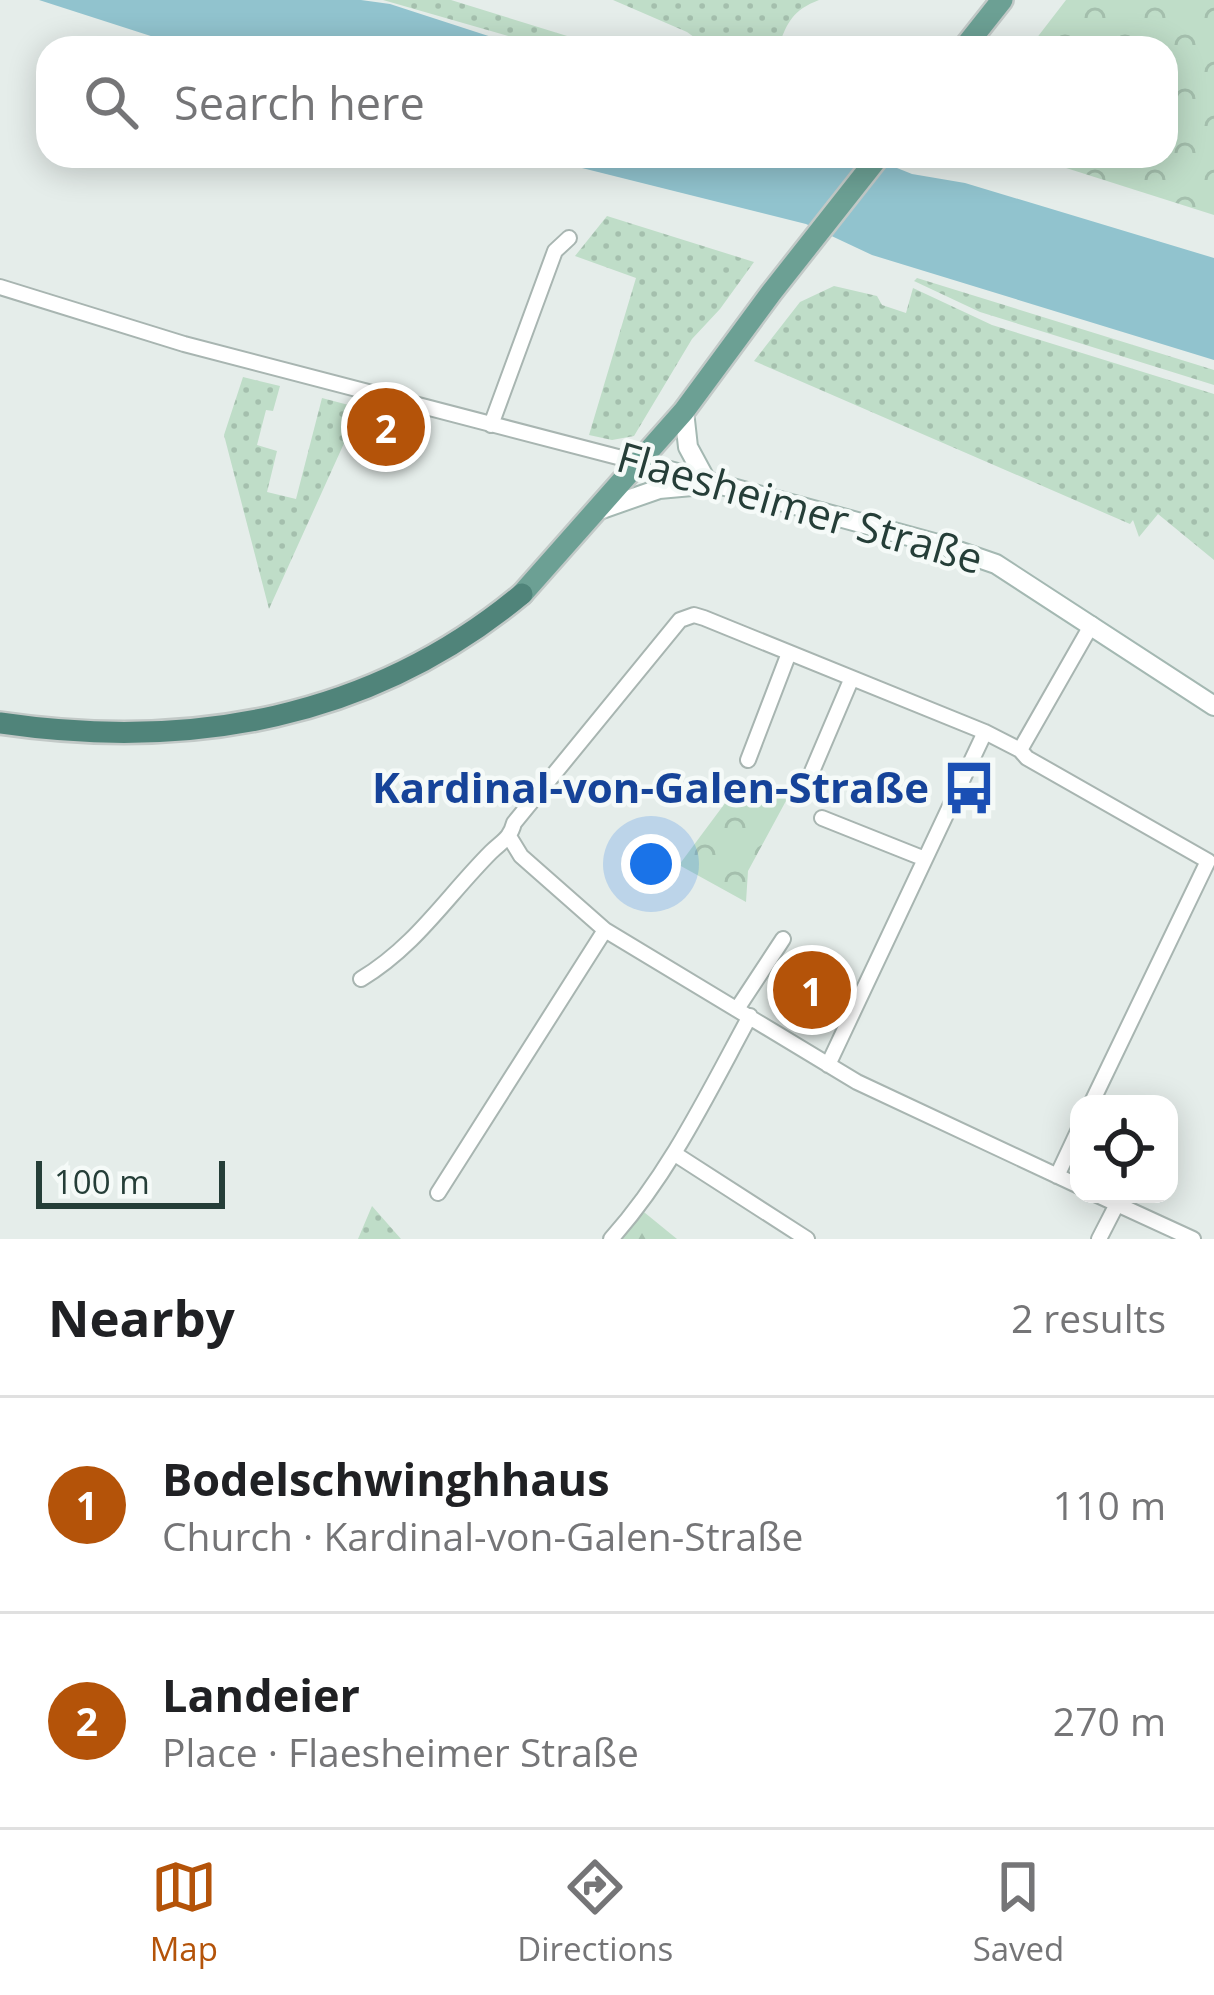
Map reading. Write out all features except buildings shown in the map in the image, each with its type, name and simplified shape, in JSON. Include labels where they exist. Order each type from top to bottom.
[{"type":"highway","points":[[0,723],[102,732],[153,731],[283,715],[411,670],[469,636],[522,594]]},
{"type":"main road","points":[[974,36],[1002,0]]},
{"type":"main road","points":[[522,594],[684,412],[869,168]]},
{"type":"main road","points":[[599,511],[659,488],[709,484],[688,447],[684,412]]},
{"type":"main road","name":"Flaesheimer Straße","points":[[637,462],[980,558],[1024,578],[1214,706]]},
{"type":"street","points":[[491,425],[555,251],[569,238]]},
{"type":"street","name":"Flaesheimer Straße","points":[[0,287],[184,344],[637,462]]},
{"type":"street","points":[[361,980],[420,935],[493,850],[510,838],[514,824],[680,620],[694,616],[985,732],[1208,861],[1095,1095]]},
{"type":"street","points":[[1020,750],[1092,624]]},
{"type":"street","points":[[748,760],[789,652]]},
{"type":"street","points":[[805,788],[851,680]]},
{"type":"street","points":[[827,1065],[985,732]]},
{"type":"street","points":[[822,818],[925,859]]},
{"type":"street","points":[[510,838],[521,856],[605,930],[827,1065],[925,1117],[1070,1182]]},
{"type":"street","points":[[438,1193],[605,930]]},
{"type":"street","points":[[611,1239],[675,1154],[783,939]]},
{"type":"street","points":[[1057,1176],[1070,1149]]},
{"type":"street","points":[[675,1154],[807,1239]]},
{"type":"street","points":[[1099,1239],[1117,1204],[1193,1239]]},
{"type":"green space","points":[[383,0],[451,0],[567,36],[508,36]]},
{"type":"green space","points":[[613,0],[819,0],[792,18],[783,36],[692,36]]},
{"type":"green space","points":[[1066,0],[1214,0],[1214,215],[1066,168],[1178,168],[1178,36],[1038,36]]},
{"type":"green space","points":[[607,216],[754,262],[692,339],[634,436],[612,440],[589,435],[636,278],[575,256]]},
{"type":"green space","points":[[917,278],[1214,370],[1214,385],[980,312],[914,281]]},
{"type":"green space","points":[[834,286],[877,296],[882,305],[906,313],[913,288],[992,325],[1214,394],[1214,560],[1158,514],[1139,537],[1133,520],[1130,524],[754,361],[800,302]]},
{"type":"green space","points":[[243,377],[280,386],[273,411],[266,410],[257,445],[277,451],[267,492],[296,499],[322,398],[360,408],[269,609],[224,435]]},
{"type":"green space","points":[[743,779],[787,799],[748,871],[746,902],[679,865]]},
{"type":"green space","points":[[372,1206],[401,1239],[358,1239]]},
{"type":"green space","points":[[639,1208],[677,1239],[614,1239]]},
{"type":"water","points":[[39,0],[361,0],[390,4],[488,36],[151,36]]},
{"type":"water","points":[[582,168],[897,168],[965,183],[1214,258],[1214,360],[872,255],[806,224]]},
{"type":"place","name":"Landeier","points":[[386,427]]},
{"type":"place","name":"Kardinal-von-Galen-Straße","points":[[969,788]]},
{"type":"place","name":"Bodelschwinghhaus","points":[[812,990]]}]
